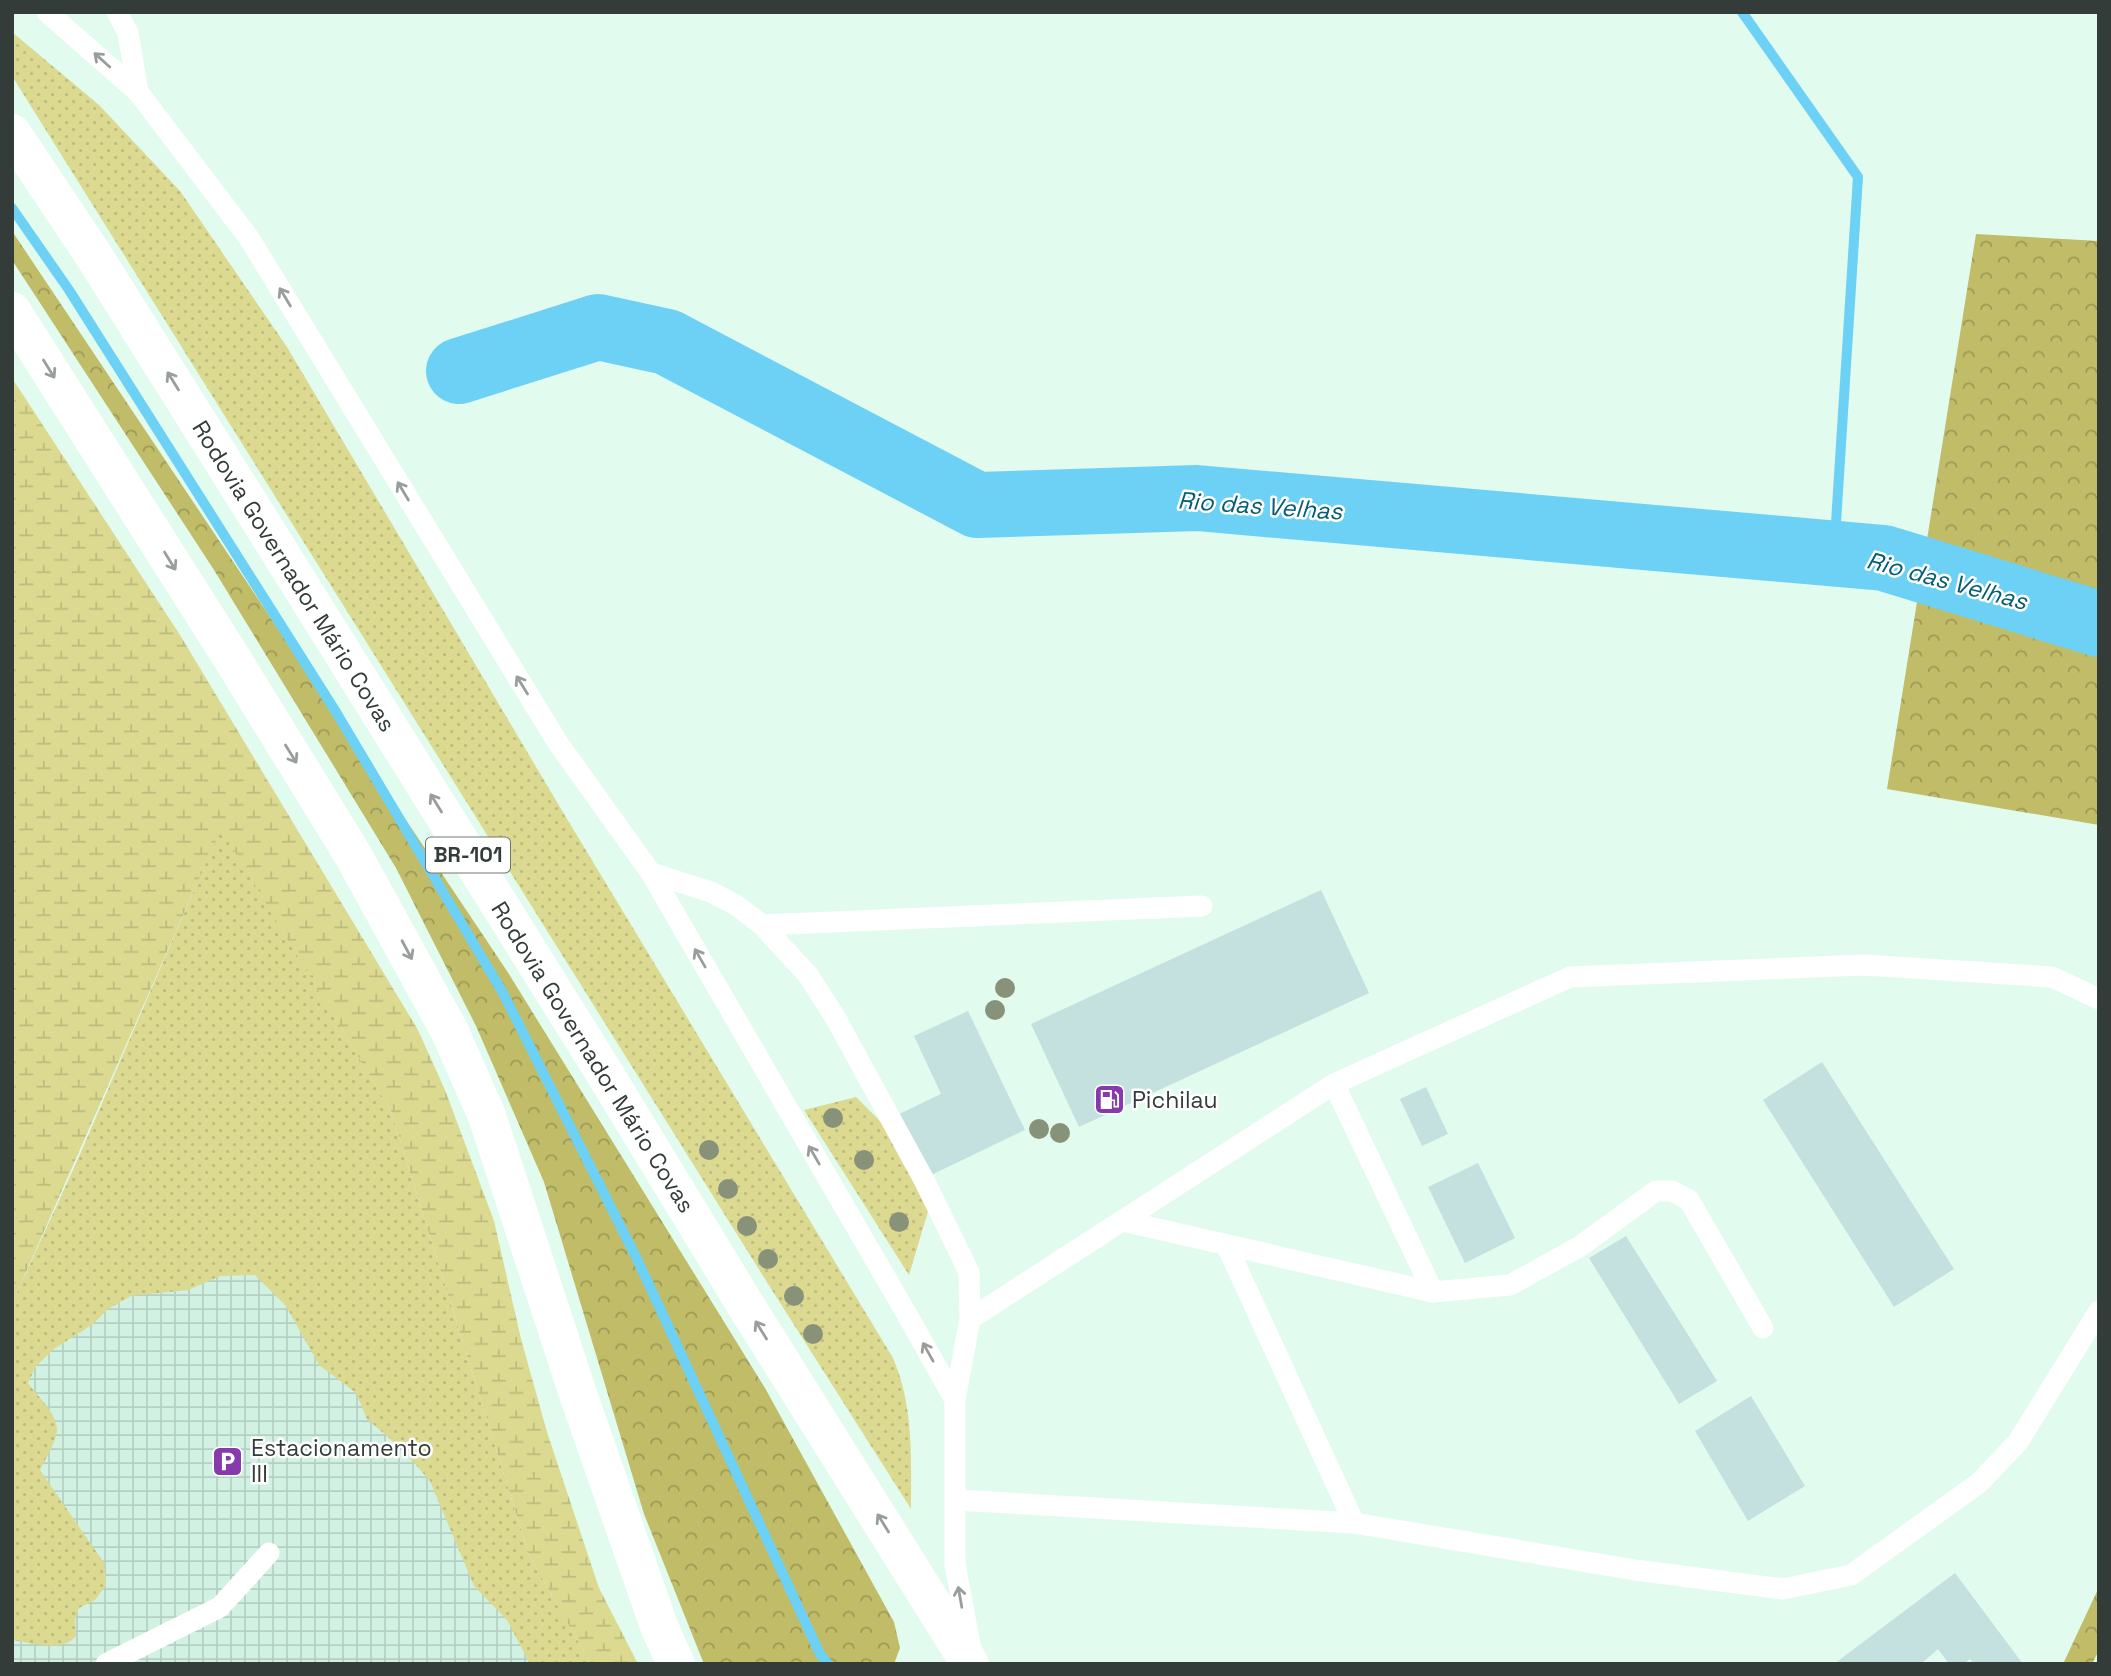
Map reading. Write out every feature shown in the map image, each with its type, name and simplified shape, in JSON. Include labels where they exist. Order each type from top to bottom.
[{"type":"highway","name":"Rodovia Governador Mário Covas","points":[[12,133],[94,256],[264,527],[748,1309],[972,1664]]},
{"type":"highway","points":[[12,311],[353,855],[450,1032],[487,1116],[584,1409],[659,1626],[676,1664]]},
{"type":"lane","points":[[47,12],[138,92],[250,238],[558,743],[650,873],[955,1400]]},
{"type":"lane","points":[[117,12],[128,33],[138,92]]},
{"type":"lane","points":[[650,873],[711,892],[736,905],[762,925],[808,975],[835,1017],[924,1180],[970,1272],[970,1319],[955,1400],[955,1564],[972,1664]]},
{"type":"lane","points":[[762,925],[1202,906]]},
{"type":"lane","points":[[970,1319],[1334,1084],[1570,977],[1864,965],[2052,977],[2099,999]]},
{"type":"lane","points":[[1334,1084],[1433,1292]]},
{"type":"lane","points":[[1123,1221],[1433,1292],[1510,1285],[1579,1247],[1656,1191],[1672,1191],[1689,1200],[1763,1328]]},
{"type":"lane","points":[[1227,1246],[1354,1523]]},
{"type":"lane","points":[[956,1500],[1354,1523],[1635,1570],[1783,1589],[1851,1575],[1979,1483],[2018,1442],[2099,1311]]},
{"type":"lane","points":[[106,1664],[220,1607],[269,1553]]},
{"type":"shaded area","points":[[221,828],[529,1555],[591,1664],[12,1664],[12,1303],[78,1159]]},
{"type":"green space","points":[[12,32],[99,105],[180,191],[287,347],[564,814],[893,1358],[900,1376],[908,1414],[911,1509],[12,76]]},
{"type":"green space","points":[[12,231],[507,971],[765,1388],[894,1622],[900,1648],[894,1664],[704,1664],[644,1514],[544,1182],[476,1026],[396,868],[214,570],[12,260]]},
{"type":"green space","points":[[1976,234],[2099,241],[2099,825],[1887,789]]},
{"type":"green space","points":[[12,378],[180,635],[418,1030],[445,1090],[494,1221],[521,1339],[547,1432],[599,1588],[638,1664],[591,1664],[529,1555],[391,1111],[221,829],[12,1304]]},
{"type":"green space","points":[[221,828],[391,1111],[529,1555],[591,1664],[530,1664],[507,1620],[474,1586],[430,1481],[403,1450],[367,1419],[356,1393],[319,1365],[286,1306],[255,1275],[221,1276],[188,1290],[131,1296],[108,1309],[93,1324],[54,1349],[36,1366],[28,1383],[50,1410],[57,1429],[40,1470],[104,1563],[106,1585],[95,1600],[79,1608],[75,1620],[76,1636],[70,1641],[47,1646],[12,1640],[12,1304],[78,1159]]},
{"type":"green space","points":[[856,1097],[883,1124],[930,1205],[909,1275],[804,1110]]},
{"type":"green space","points":[[2099,1587],[2099,1650],[2092,1664],[2063,1664]]},
{"type":"building","points":[[1321,890],[1369,993],[1079,1127],[1031,1024]]},
{"type":"building","points":[[968,1011],[1025,1130],[929,1176],[899,1114],[941,1094],[914,1036]]},
{"type":"building","points":[[1822,1062],[1954,1269],[1894,1307],[1763,1100]]},
{"type":"building","points":[[1426,1087],[1448,1134],[1422,1146],[1400,1099]]},
{"type":"building","points":[[1478,1163],[1515,1238],[1465,1263],[1428,1187]]},
{"type":"building","points":[[1626,1236],[1717,1381],[1679,1404],[1589,1258]]},
{"type":"building","points":[[1751,1396],[1805,1486],[1748,1521],[1695,1431]]},
{"type":"building","points":[[1955,1573],[2023,1664],[1974,1664],[1970,1659],[1963,1664],[1949,1664],[1938,1649],[1921,1664],[1834,1664]]},
{"type":"waterway","points":[[1742,12],[1858,177],[1834,554]]},
{"type":"waterway","points":[[12,208],[69,290],[336,712],[503,993],[638,1261],[820,1654],[828,1664]]},
{"type":"waterway","name":"Rio das Velhas","points":[[459,371],[598,327],[667,342],[977,505],[1197,498],[1884,558],[2099,624]]},
{"type":"place","name":"Pichilau","points":[[1109,1100]]},
{"type":"place","name":"Estacionamento III","points":[[228,1461]]}]
